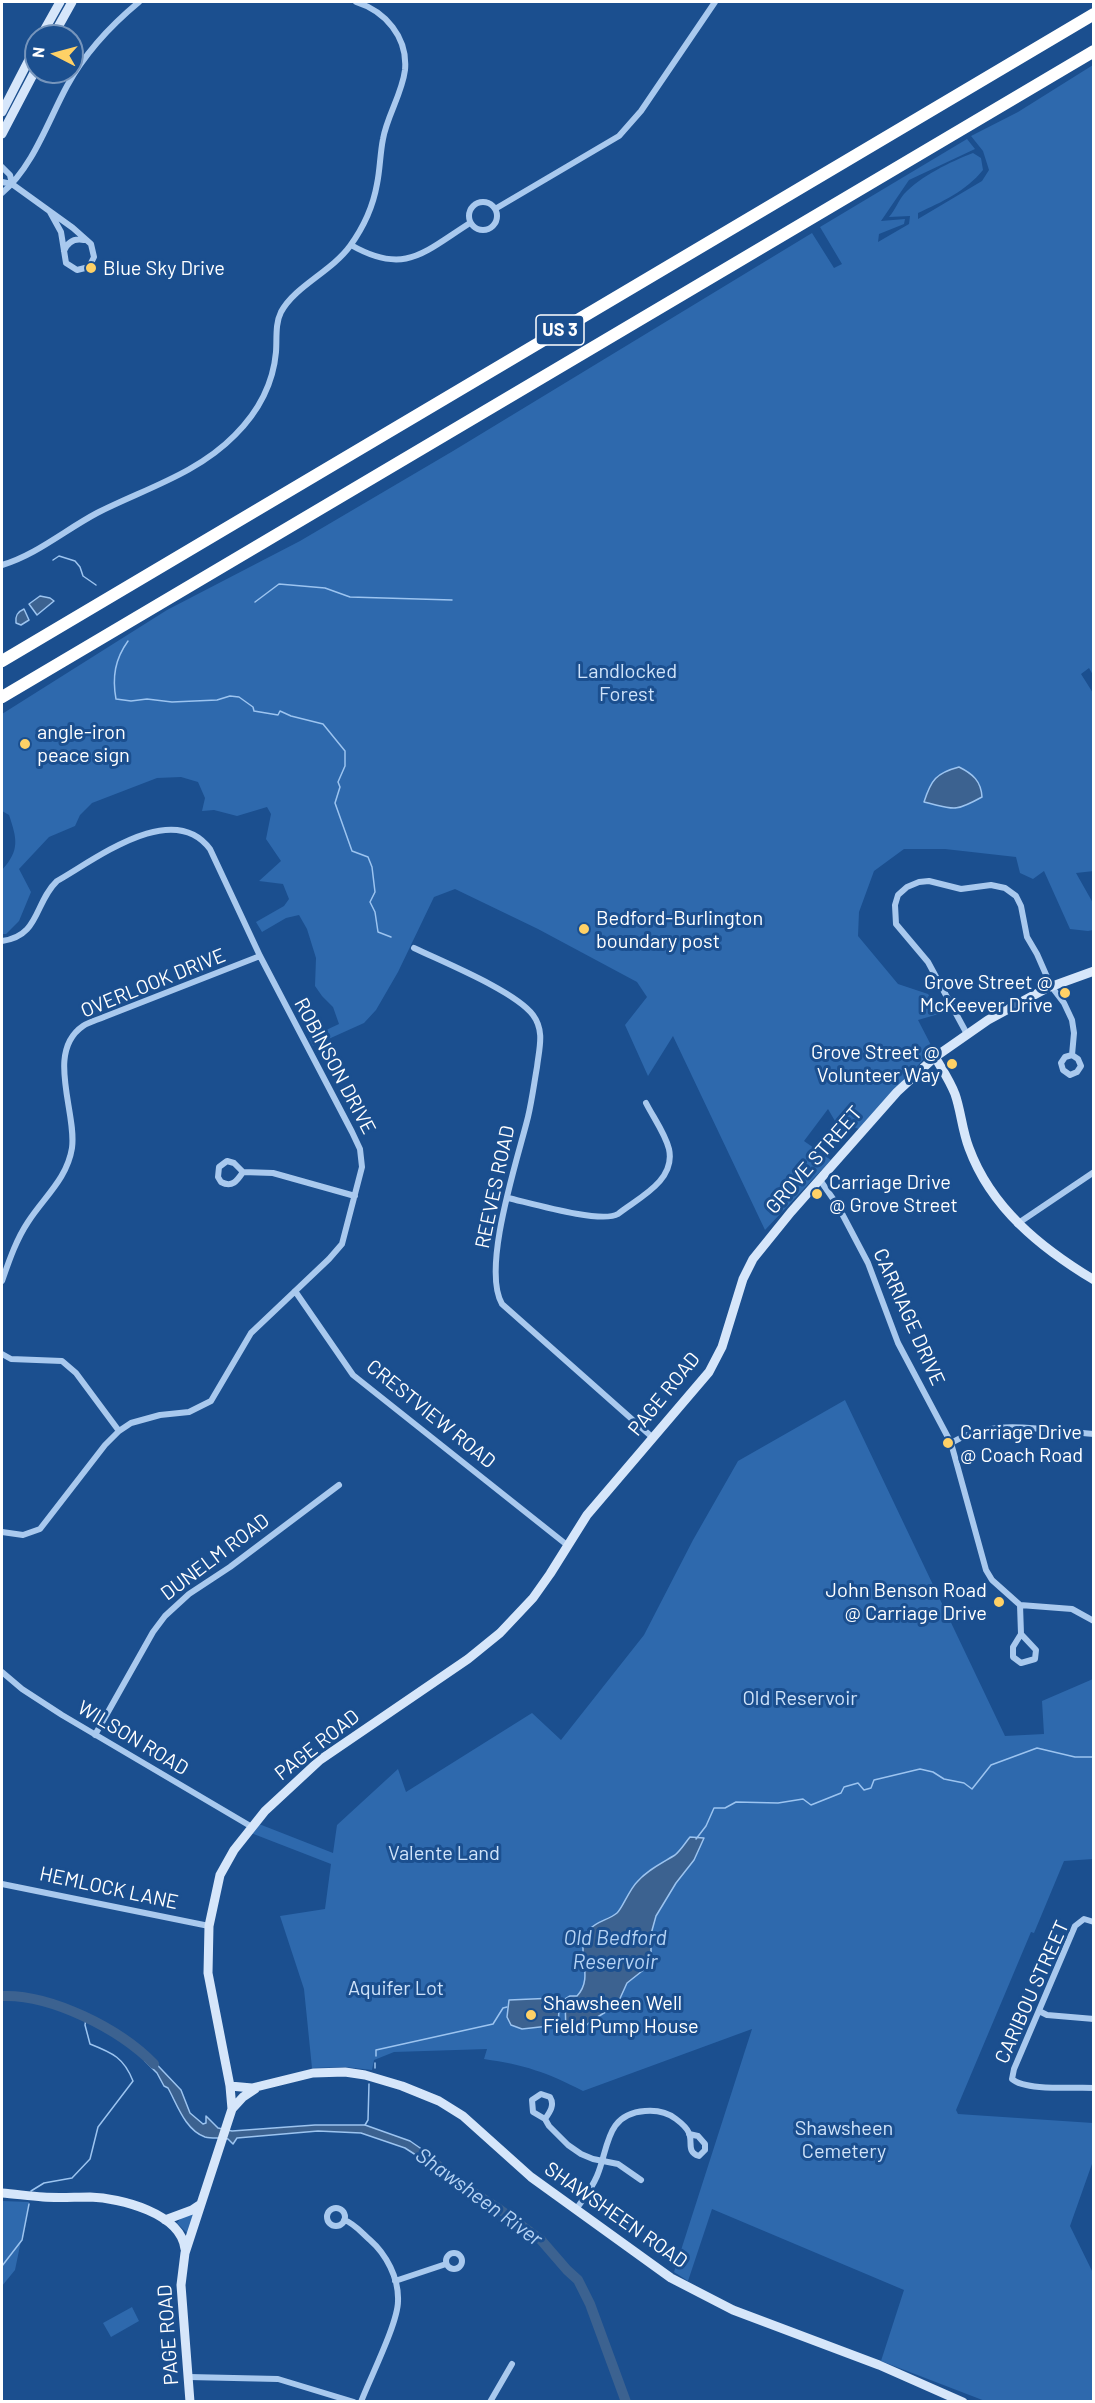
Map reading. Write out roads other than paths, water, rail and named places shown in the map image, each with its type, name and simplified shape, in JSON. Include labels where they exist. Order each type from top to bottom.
[{"type":"highway","name":"US 3","points":[[2,661],[1094,14]]},
{"type":"highway","name":"US 3","points":[[2,697],[1094,51]]},
{"type":"main road","points":[[48,24],[60,2]]},
{"type":"main road","points":[[60,24],[72,2]]},
{"type":"main road","points":[[2,111],[24,69]]},
{"type":"main road","points":[[2,134],[28,84]]},
{"type":"main road","name":"GROVE STREET","points":[[770,1238],[897,1092],[935,1057],[1010,1006],[1051,986],[1094,971]]},
{"type":"main road","points":[[935,1057],[954,1090],[964,1133],[976,1164],[1004,1210],[1017,1224],[1069,1265],[1094,1280]]},
{"type":"main road","name":"PAGE ROAD","points":[[190,2402],[181,2285],[185,2253],[232,2109],[230,2086],[208,1973],[209,1926],[222,1869],[265,1810],[320,1760],[468,1659],[500,1633],[533,1598],[587,1515],[709,1372],[727,1336],[747,1270],[770,1238]]},
{"type":"main road","name":"SHAWSHEEN ROAD","points":[[230,2086],[258,2087],[313,2073],[345,2072],[365,2075],[402,2086],[452,2107],[531,2177],[578,2208],[671,2278],[710,2299],[879,2365],[961,2401]]},
{"type":"main road","name":"SHAWSHEEN ROAD","points":[[232,2109],[243,2097],[258,2087]]},
{"type":"main road","points":[[2,2193],[112,2200],[135,2206],[165,2220],[180,2234],[185,2253]]},
{"type":"main road","points":[[165,2220],[192,2210],[201,2204]]},
{"type":"street","points":[[2,193],[23,169],[67,85],[87,54],[109,28],[139,2]]},
{"type":"street","points":[[2,565],[32,553],[97,513],[167,483],[188,471],[232,438],[250,419],[269,387],[275,361],[277,324],[285,304],[332,266],[351,245],[370,210],[377,184],[385,129],[405,69],[402,47],[391,24],[375,10],[356,2]]},
{"type":"street","points":[[495,208],[620,136],[641,111],[715,2]]},
{"type":"street","points":[[2,167],[10,175],[12,184]]},
{"type":"street","points":[[2,182],[12,184],[50,212],[91,244],[95,254],[93,261],[83,270],[70,267],[66,263],[61,232],[50,212]]},
{"type":"street","points":[[488,202],[495,208],[497,219],[492,227],[481,230],[470,223],[469,212],[475,203],[488,202]]},
{"type":"street","points":[[351,245],[378,259],[404,260],[421,254],[470,223]]},
{"type":"street","points":[[64,254],[68,244],[74,240],[83,240],[91,244]]},
{"type":"street","name":"ROBINSON DRIVE","points":[[2,941],[10,940],[32,925],[44,896],[57,881],[126,840],[177,830],[197,835],[210,849],[260,956],[360,1149],[362,1167],[342,1244],[251,1333],[211,1401],[189,1412],[141,1420],[118,1431],[40,1529],[23,1535],[2,1533]]},
{"type":"street","points":[[967,1034],[928,962],[896,924],[895,905],[898,895],[907,887],[919,882],[929,881],[962,889],[991,885],[1005,888],[1016,896],[1021,906],[1027,938],[1051,986],[1064,1003],[1072,1020],[1074,1033],[1072,1055]]},
{"type":"street","name":"REEVES ROAD","points":[[414,948],[518,1000],[539,1024],[541,1038],[532,1095],[508,1198],[495,1271],[496,1287],[501,1302],[652,1437]]},
{"type":"street","name":"OVERLOOK DRIVE","points":[[2,1281],[27,1223],[59,1183],[68,1166],[73,1132],[63,1068],[66,1051],[76,1032],[83,1026],[104,1017],[260,956]]},
{"type":"street","points":[[508,1198],[596,1217],[612,1218],[618,1214],[661,1181],[668,1171],[668,1147],[646,1103]]},
{"type":"street","points":[[243,1172],[273,1173],[355,1196]]},
{"type":"street","points":[[1017,1224],[1094,1172]]},
{"type":"street","name":"CARRIAGE DRIVE","points":[[820,1180],[838,1206],[868,1263],[898,1343],[951,1443],[982,1561],[992,1580],[1020,1605]]},
{"type":"street","name":"CRESTVIEW ROAD","points":[[295,1291],[353,1375],[567,1545]]},
{"type":"street","points":[[2,1354],[11,1359],[62,1361],[76,1373],[118,1431]]},
{"type":"street","points":[[951,1443],[962,1436],[1005,1427],[1035,1426],[1094,1434]]},
{"type":"street","name":"DUNELM ROAD","points":[[94,1735],[153,1632],[165,1616],[189,1594],[230,1567],[339,1485]]},
{"type":"street","points":[[1021,1634],[1036,1650],[1035,1659],[1030,1662],[1021,1663],[1013,1657],[1013,1647],[1021,1634],[1020,1605],[1072,1609],[1094,1621]]},
{"type":"street","name":"WILSON ROAD","points":[[2,1672],[22,1689],[94,1735],[252,1827]]},
{"type":"street","name":"HEMLOCK LANE","points":[[2,1884],[209,1926]]},
{"type":"street","name":"CARIBOU STREET","points":[[1094,1922],[1084,1919],[1076,1926],[1014,2069],[1012,2079],[1032,2085],[1094,2088]]},
{"type":"street","points":[[1039,2012],[1047,2015],[1094,2019]]},
{"type":"street","points":[[578,2208],[594,2181],[605,2143],[616,2124],[627,2116],[655,2110],[676,2119],[689,2134]]},
{"type":"street","points":[[545,2119],[568,2145],[587,2157],[618,2164],[641,2180]]},
{"type":"street","points":[[344,2220],[351,2223],[382,2250],[395,2281],[398,2301],[396,2316],[361,2402]]},
{"type":"street","points":[[395,2281],[446,2264]]},
{"type":"street","points":[[490,2402],[512,2364]]},
{"type":"street","points":[[189,2377],[278,2379],[354,2402]]},
{"type":"water","points":[[40,596],[54,601],[37,615],[29,604]]},
{"type":"water","points":[[24,609],[29,620],[21,625],[16,623],[16,618],[18,613]]},
{"type":"water","points":[[959,767],[975,779],[982,797],[965,806],[953,808],[924,802],[936,778]]},
{"type":"water","name":"Old Bedford Reservoir","points":[[690,1837],[704,1838],[694,1860],[676,1883],[656,1916],[651,1934],[651,1964],[627,1983],[617,2005],[591,2021],[579,2032],[566,2033],[565,1999],[577,1996],[585,1980],[583,1946],[589,1930],[617,1913],[634,1885],[655,1867],[675,1855]]},
{"type":"water","points":[[555,1998],[559,2010],[558,2025],[522,2029],[511,2025],[507,2017],[509,2000]]},
{"type":"water","points":[[144,2051],[181,2090],[190,2113],[203,2124],[206,2123],[206,2116],[218,2128],[232,2131],[315,2125],[365,2125],[410,2141],[436,2159],[439,2164],[433,2166],[405,2148],[361,2133],[318,2131],[237,2138],[233,2144],[228,2139],[205,2137],[198,2134],[187,2123],[168,2088],[145,2061]]},
{"type":"waterway","points":[[53,560],[59,556],[75,561],[83,576],[96,585]]},
{"type":"waterway","points":[[255,602],[279,584],[325,588],[350,597],[452,600]]},
{"type":"waterway","points":[[128,641],[116,668],[114,683],[116,699],[172,702],[239,697],[253,707],[254,711],[278,715],[280,711],[323,724],[345,751],[345,766],[338,782],[340,787],[335,803],[352,851],[368,857],[372,867],[375,892],[370,902],[375,912],[378,932],[391,937]]},
{"type":"waterway","points":[[696,1839],[706,1826],[714,1808],[725,1808],[736,1802],[778,1803],[803,1799],[811,1805],[841,1793],[844,1787],[858,1783],[864,1790],[871,1788],[874,1780],[920,1769],[933,1772],[944,1779],[964,1783],[972,1789],[991,1765],[1037,1748],[1075,1757],[1094,1757]]},
{"type":"waterway","name":"Shawsheen River","points":[[2,1996],[42,2001],[84,2016],[123,2038],[154,2064]]},
{"type":"waterway","points":[[557,2002],[567,2002]]},
{"type":"waterway","points":[[376,2056],[376,2050],[493,2024],[503,2008],[507,2007]]},
{"type":"waterway","points":[[31,2191],[44,2183],[72,2178],[90,2159],[98,2127],[133,2081],[130,2073],[117,2057],[90,2044],[85,2025],[86,2019]]},
{"type":"waterway","points":[[375,2063],[375,2068]]},
{"type":"waterway","points":[[365,2125],[368,2120],[369,2084]]},
{"type":"waterway","name":"Shawsheen River","points":[[428,2157],[457,2182],[541,2240],[578,2280],[590,2304],[626,2402]]},
{"type":"waterway","points":[[2,2266],[22,2240],[29,2204]]},
{"type":"place","name":"Blue Sky Drive","points":[[91,268]]},
{"type":"place","name":"angle-iron peace sign","points":[[25,744]]},
{"type":"place","name":"Bedford-Burlington boundary post","points":[[584,929]]},
{"type":"place","name":"Grove Street @ McKeever Drive","points":[[1065,993]]},
{"type":"place","name":"Grove Street @ Volunteer Way","points":[[952,1064]]},
{"type":"place","name":"Carriage Drive @ Grove Street","points":[[817,1194]]},
{"type":"place","name":"Carriage Drive @ Coach Road","points":[[948,1443]]},
{"type":"place","name":"John Benson Road @ Carriage Drive","points":[[999,1602]]},
{"type":"place","name":"Shawsheen Well Field Pump House","points":[[531,2015]]},
{"type":"park label","name":"Landlocked Forest","points":[[627,682]]},
{"type":"park label","name":"Old Reservoir","points":[[800,1698]]},
{"type":"park label","name":"Valente Land","points":[[444,1853]]},
{"type":"park label","name":"Aquifer Lot","points":[[396,1988]]},
{"type":"park label","name":"Shawsheen Cemetery","points":[[844,2140]]}]
